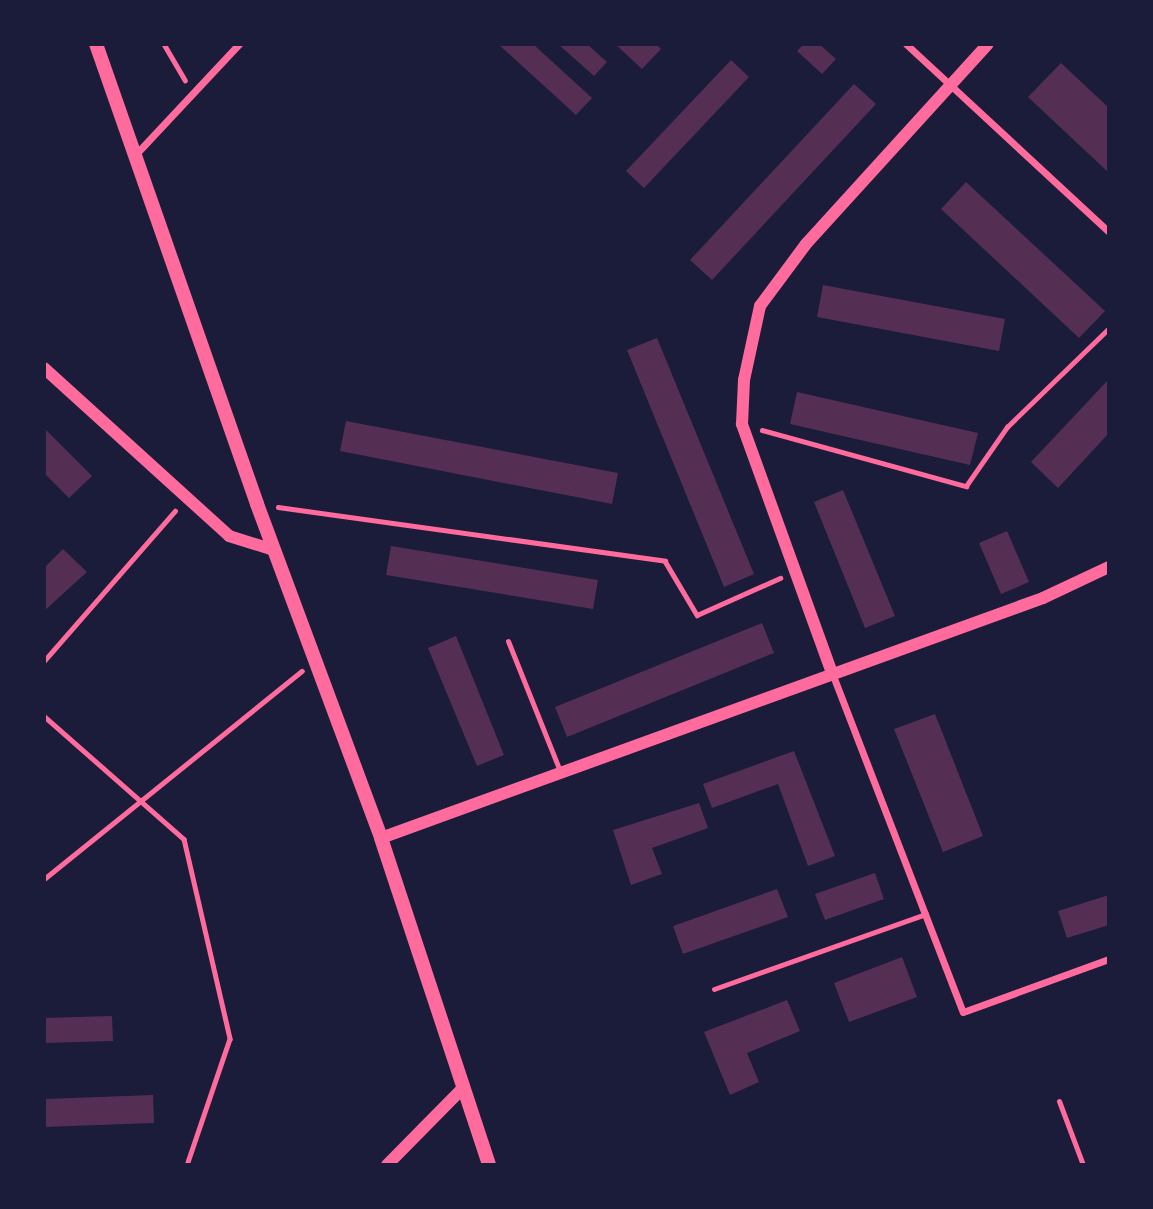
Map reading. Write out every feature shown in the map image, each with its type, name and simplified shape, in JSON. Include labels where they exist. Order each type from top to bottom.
[{"type":"main road","points":[[96,44],[257,504],[318,659],[381,838],[461,1090],[489,1165]]},
{"type":"street","points":[[135,154],[239,44]]},
{"type":"street","points":[[906,44],[1109,232]]},
{"type":"street","points":[[988,44],[806,244],[761,306],[744,380],[742,424],[793,573],[963,1012],[1109,959]]},
{"type":"street","points":[[44,368],[189,495],[229,536],[274,550]]},
{"type":"street","points":[[381,838],[1042,598],[1109,567]]},
{"type":"street","points":[[387,1165],[461,1090]]},
{"type":"lane","points":[[508,641],[561,772]]},
{"type":"lane","points":[[714,989],[926,914]]},
{"type":"lane","points":[[1059,1101],[1083,1165]]},
{"type":"path","points":[[164,44],[193,93]]},
{"type":"path","points":[[742,424],[966,486],[1007,427],[1109,328]]},
{"type":"path","points":[[44,661],[189,495]]},
{"type":"path","points":[[257,504],[665,561],[697,615],[793,573]]},
{"type":"path","points":[[44,879],[318,659]]},
{"type":"path","points":[[44,716],[184,839],[230,1039],[187,1165]]},
{"type":"building","points":[[498,44],[533,44],[592,98],[576,115]]},
{"type":"building","points":[[558,44],[587,44],[607,62],[594,76]]},
{"type":"building","points":[[615,44],[656,44],[661,49],[642,69]]},
{"type":"building","points":[[804,44],[819,44],[836,59],[822,74],[797,51]]},
{"type":"building","points":[[731,60],[749,77],[644,188],[626,171]]},
{"type":"building","points":[[1061,63],[1109,108],[1109,173],[1028,97]]},
{"type":"building","points":[[854,84],[876,104],[712,280],[690,260]]},
{"type":"building","points":[[966,182],[1105,311],[1079,338],[941,209]]},
{"type":"building","points":[[823,285],[1005,319],[999,351],[817,317]]},
{"type":"building","points":[[657,338],[754,574],[724,587],[627,350]]},
{"type":"building","points":[[1109,379],[1109,433],[1058,488],[1031,462]]},
{"type":"building","points":[[797,392],[978,433],[970,465],[790,424]]},
{"type":"building","points":[[346,421],[618,473],[612,504],[340,451]]},
{"type":"building","points":[[44,428],[92,476],[69,498],[44,473]]},
{"type":"building","points":[[843,490],[895,616],[865,628],[814,502]]},
{"type":"building","points":[[1007,531],[1029,582],[1001,594],[979,543]]},
{"type":"building","points":[[391,546],[598,580],[593,609],[386,575]]},
{"type":"building","points":[[63,549],[87,572],[44,611],[44,568]]},
{"type":"building","points":[[762,623],[774,653],[567,737],[555,707]]},
{"type":"building","points":[[456,636],[504,755],[477,766],[428,648]]},
{"type":"building","points":[[935,714],[983,836],[943,852],[894,729]]},
{"type":"building","points":[[794,751],[835,856],[808,866],[778,784],[712,808],[703,784]]},
{"type":"building","points":[[699,803],[708,828],[652,848],[662,874],[631,885],[613,830]]},
{"type":"building","points":[[875,873],[884,899],[825,920],[815,894]]},
{"type":"building","points":[[777,889],[788,917],[683,954],[673,926]]},
{"type":"building","points":[[1109,895],[1109,925],[1067,938],[1058,911]]},
{"type":"building","points":[[902,957],[917,997],[849,1022],[834,983]]},
{"type":"building","points":[[787,1000],[800,1031],[747,1053],[759,1082],[730,1095],[704,1032]]},
{"type":"building","points":[[112,1016],[113,1041],[44,1043],[44,1018]]},
{"type":"building","points":[[153,1095],[154,1123],[44,1127],[44,1099]]}]
